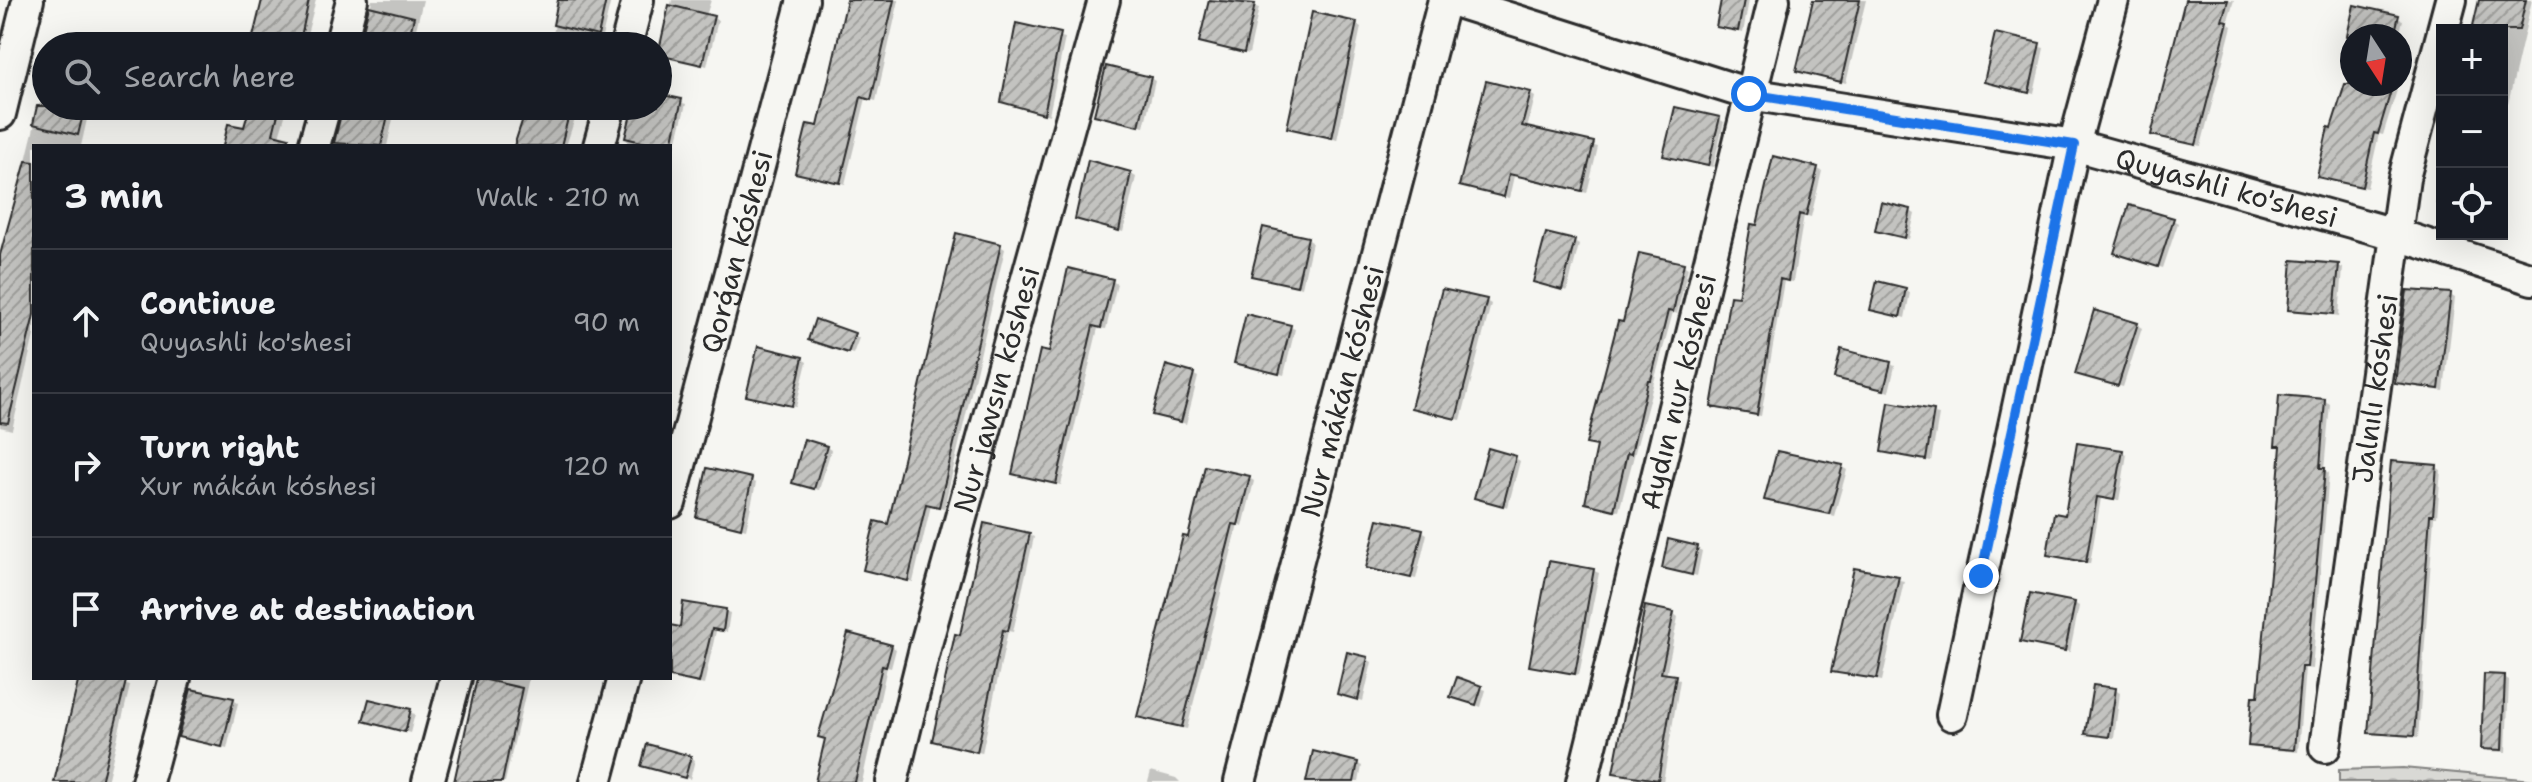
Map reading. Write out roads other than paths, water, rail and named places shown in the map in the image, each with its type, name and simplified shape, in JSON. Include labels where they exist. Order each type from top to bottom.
[{"type":"street","points":[[0,114],[28,0]]},
{"type":"street","points":[[344,32],[352,0]]},
{"type":"street","points":[[630,32],[638,0]]},
{"type":"street","name":"Qorǵan kóshesi","points":[[672,495],[803,0]]},
{"type":"street","name":"Nur jawsın kóshesi","points":[[892,782],[926,644],[1104,0]]},
{"type":"street","name":"Nur mákán kóshesi","points":[[1240,782],[1444,0]]},
{"type":"street","name":"Quyashli ko'shesi","points":[[1451,0],[1749,94],[2074,145],[2398,235],[2532,279]]},
{"type":"street","name":"Aydın nur kóshesi","points":[[1582,782],[1774,0]]},
{"type":"street","points":[[1952,715],[2074,145],[2113,0]]},
{"type":"street","name":"Jalnılı kóshesi","points":[[2445,24],[2451,0]]},
{"type":"street","name":"Jalnılı kóshesi","points":[[2325,747],[2404,178],[2436,58]]},
{"type":"street","points":[[315,144],[321,120]]},
{"type":"street","points":[[600,144],[606,120]]},
{"type":"street","points":[[147,782],[174,680]]},
{"type":"street","points":[[428,782],[455,680]]},
{"type":"street","points":[[596,782],[623,680]]}]
